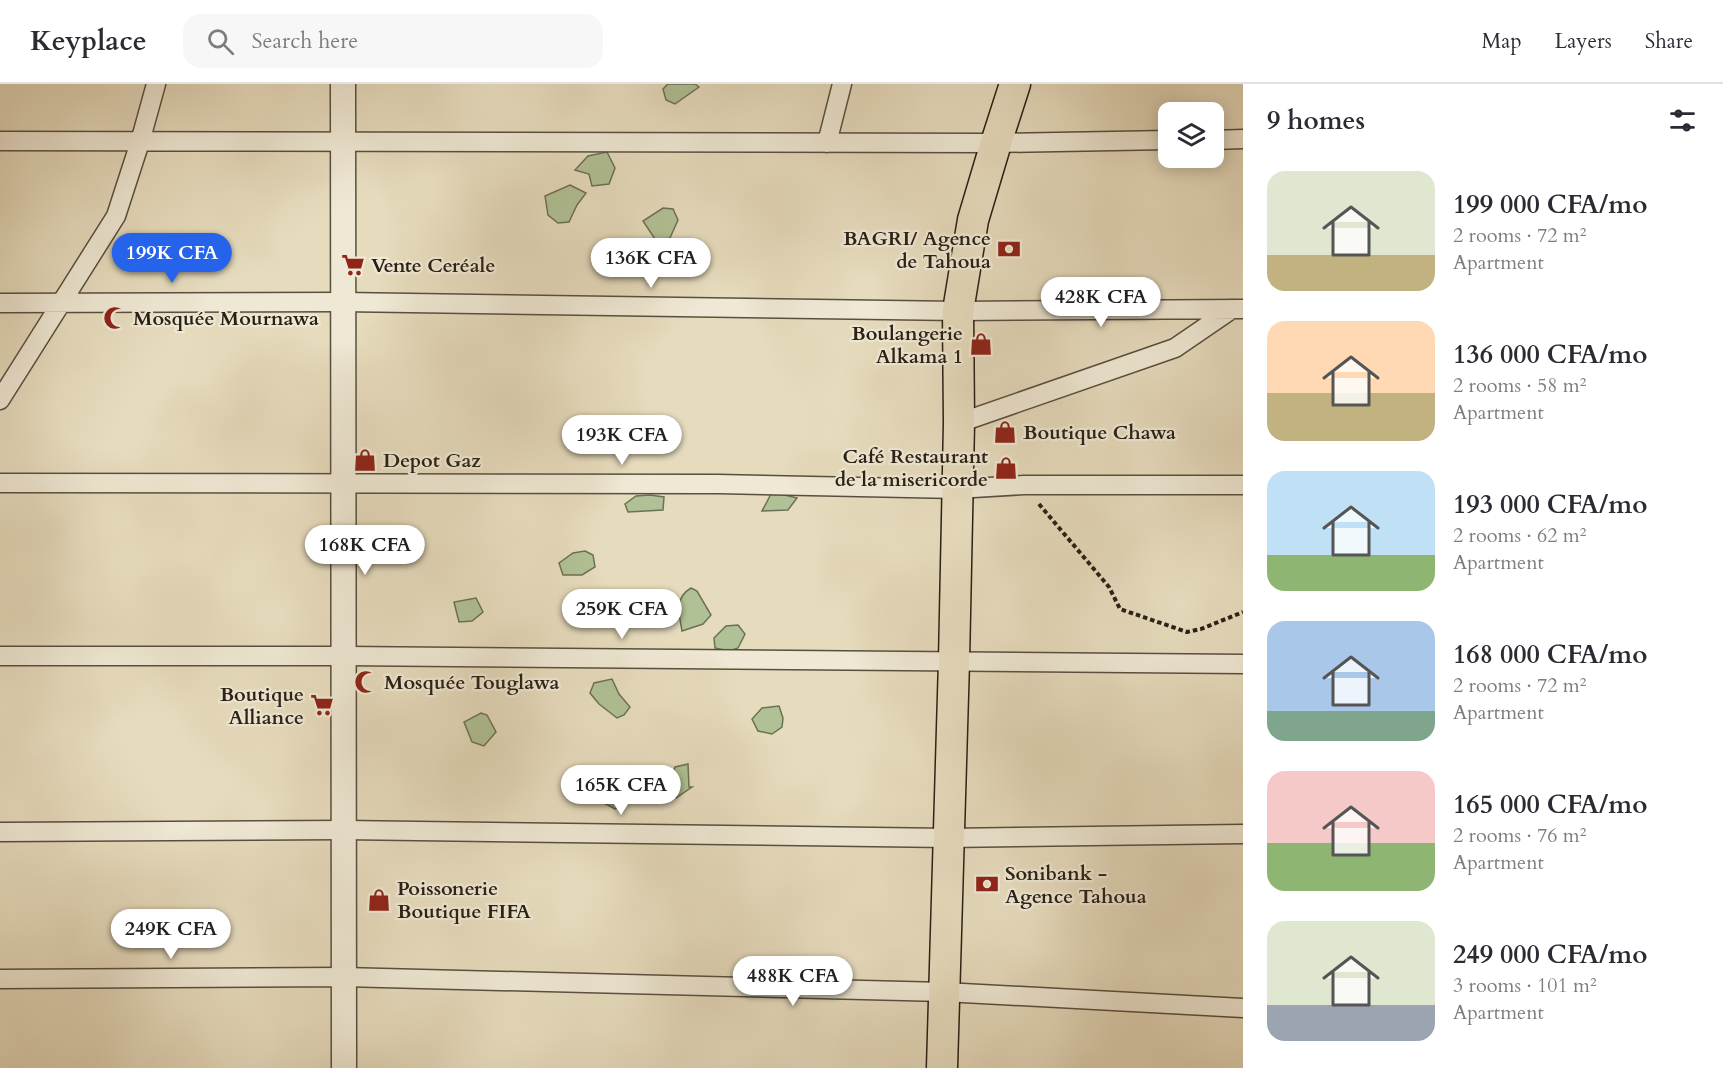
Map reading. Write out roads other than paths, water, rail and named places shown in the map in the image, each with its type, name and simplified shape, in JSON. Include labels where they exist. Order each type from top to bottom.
[{"type":"main road","points":[[942,1068],[954,661],[959,423],[958,311],[973,220],[1015,84]]},
{"type":"street","points":[[0,400],[116,216],[156,84]]},
{"type":"street","points":[[343,84],[344,1068]]},
{"type":"street","points":[[827,143],[842,84]]},
{"type":"street","points":[[1224,140],[1243,139]]},
{"type":"street","points":[[0,141],[996,143],[1158,140]]},
{"type":"street","points":[[0,303],[343,302],[958,311],[1237,309]]},
{"type":"street","points":[[959,423],[1175,348],[1237,309]]},
{"type":"street","points":[[0,483],[718,484],[957,489],[1024,485],[1243,485]]},
{"type":"street","points":[[0,656],[344,656],[1243,664]]},
{"type":"street","points":[[0,832],[344,830],[948,838],[1243,834]]},
{"type":"street","points":[[0,979],[343,977],[944,992],[1243,1008]]},
{"type":"place","name":"BAGRI/ Agence de Tahoua","points":[[1009,249]]},
{"type":"place","name":"Vente Ceréale","points":[[353,265]]},
{"type":"place","name":"Mosquée Mournawa","points":[[115,318]]},
{"type":"place","name":"Boulangerie Alkama 1","points":[[981,344]]},
{"type":"place","name":"Boutique Chawa","points":[[1005,432]]},
{"type":"place","name":"Depot Gaz","points":[[365,460]]},
{"type":"place","name":"Café Restaurant de la misericorde","points":[[1006,468]]},
{"type":"place","name":"Mosquée Touglawa","points":[[366,682]]},
{"type":"place","name":"Boutique Alliance","points":[[322,705]]},
{"type":"place","name":"Sonibank - Agence Tahoua","points":[[987,884]]},
{"type":"place","name":"Poissonerie Boutique FIFA","points":[[379,900]]}]
